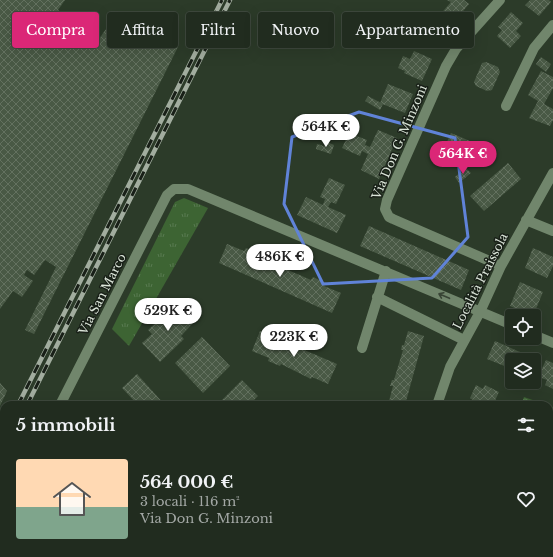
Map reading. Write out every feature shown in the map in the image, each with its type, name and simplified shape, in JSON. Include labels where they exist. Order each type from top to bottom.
[{"type":"street","name":"Via Don G. Minzoni","points":[[500,0],[456,49],[446,66],[387,200],[385,209],[389,217],[501,266]]},
{"type":"street","points":[[506,106],[534,48],[553,25]]},
{"type":"street","name":"Località Praissola","points":[[438,401],[450,367],[480,312],[501,266],[553,173]]},
{"type":"street","name":"Via San Marco","points":[[62,401],[167,195],[174,189],[188,189],[386,271]]},
{"type":"street","points":[[526,220],[553,231]]},
{"type":"street","points":[[362,348],[386,271],[505,322]]},
{"type":"street","points":[[377,297],[464,340]]},
{"type":"street","points":[[541,338],[553,343]]},
{"type":"highlighted area","points":[[359,112],[455,138],[468,237],[432,278],[323,284],[284,204],[292,137]]},
{"type":"green space","points":[[184,198],[208,208],[129,346],[112,329],[175,202]]},
{"type":"green space","points":[[524,397],[536,401],[522,401]]},
{"type":"building","points":[[0,0],[65,0],[58,10],[61,12],[12,12],[12,48],[99,48],[99,39],[107,28],[107,48],[177,48],[34,334],[25,330],[56,267],[45,260],[34,275],[27,270],[24,275],[33,281],[22,297],[13,291],[0,309]]},
{"type":"building","points":[[447,0],[464,0],[469,4],[462,12],[442,12],[451,2]]},
{"type":"building","points":[[530,0],[549,0],[551,2],[539,16],[525,5]]},
{"type":"building","points":[[511,12],[523,23],[516,31],[521,36],[510,48],[497,36],[502,30],[498,27]]},
{"type":"building","points":[[414,51],[432,59],[422,81],[404,73],[405,71],[398,68],[403,56],[410,59]]},
{"type":"building","points":[[541,57],[551,64],[546,72],[536,64]]},
{"type":"building","points":[[486,62],[498,67],[500,72],[492,90],[487,91],[476,86],[474,82],[482,63]]},
{"type":"building","points":[[541,71],[553,77],[553,88],[544,104],[553,109],[553,120],[550,126],[529,118],[538,101],[528,95]]},
{"type":"building","points":[[388,84],[413,94],[405,113],[380,103]]},
{"type":"building","points":[[368,96],[383,104],[380,110],[365,101]]},
{"type":"building","points":[[378,130],[397,138],[379,179],[361,170],[368,154],[362,151],[360,156],[342,148],[349,133],[367,140],[365,145],[370,147]]},
{"type":"building","points":[[451,133],[477,144],[468,165],[442,153]]},
{"type":"building","points":[[325,141],[334,145],[331,154],[316,149],[317,144],[324,146]]},
{"type":"building","points":[[508,163],[521,179],[484,211],[470,196]]},
{"type":"building","points":[[466,168],[471,173],[459,183],[455,177]]},
{"type":"building","points":[[329,178],[345,185],[336,204],[331,202],[328,207],[346,215],[337,233],[297,215],[306,197],[323,205],[325,199],[320,197]]},
{"type":"building","points":[[369,226],[469,270],[461,290],[360,246]]},
{"type":"building","points":[[227,244],[244,251],[246,248],[258,253],[257,256],[275,264],[276,261],[290,267],[288,270],[311,280],[313,277],[326,283],[324,286],[341,293],[332,313],[219,263]]},
{"type":"building","points":[[533,248],[553,257],[553,266],[547,278],[525,268]]},
{"type":"building","points":[[520,282],[543,292],[536,309],[517,309],[510,306]]},
{"type":"building","points":[[176,303],[194,322],[181,336],[184,339],[160,362],[142,343],[152,334],[148,330]]},
{"type":"building","points":[[260,331],[337,364],[328,384],[312,377],[311,379],[281,364],[280,366],[268,361],[269,358],[252,351]]},
{"type":"building","points":[[408,331],[424,336],[406,401],[389,401],[393,386],[390,386],[392,380],[394,380],[403,350],[401,350],[402,345],[404,345]]},
{"type":"building","points":[[202,337],[230,366],[203,393],[175,363]]},
{"type":"building","points":[[495,341],[522,353],[505,353],[505,366],[487,359]]},
{"type":"building","points":[[546,360],[553,363],[553,389],[545,385],[547,380],[541,378],[541,371]]},
{"type":"building","points":[[137,374],[161,401],[134,401],[122,388]]},
{"type":"building","points":[[242,380],[258,396],[253,401],[221,401]]},
{"type":"building","points":[[0,383],[7,391],[2,401],[0,401]]},
{"type":"building","points":[[476,385],[483,389],[485,385],[499,392],[495,401],[472,401],[470,398]]},
{"type":"railway","points":[[20,401],[222,0]]},
{"type":"railway","points":[[29,401],[230,0]]}]
